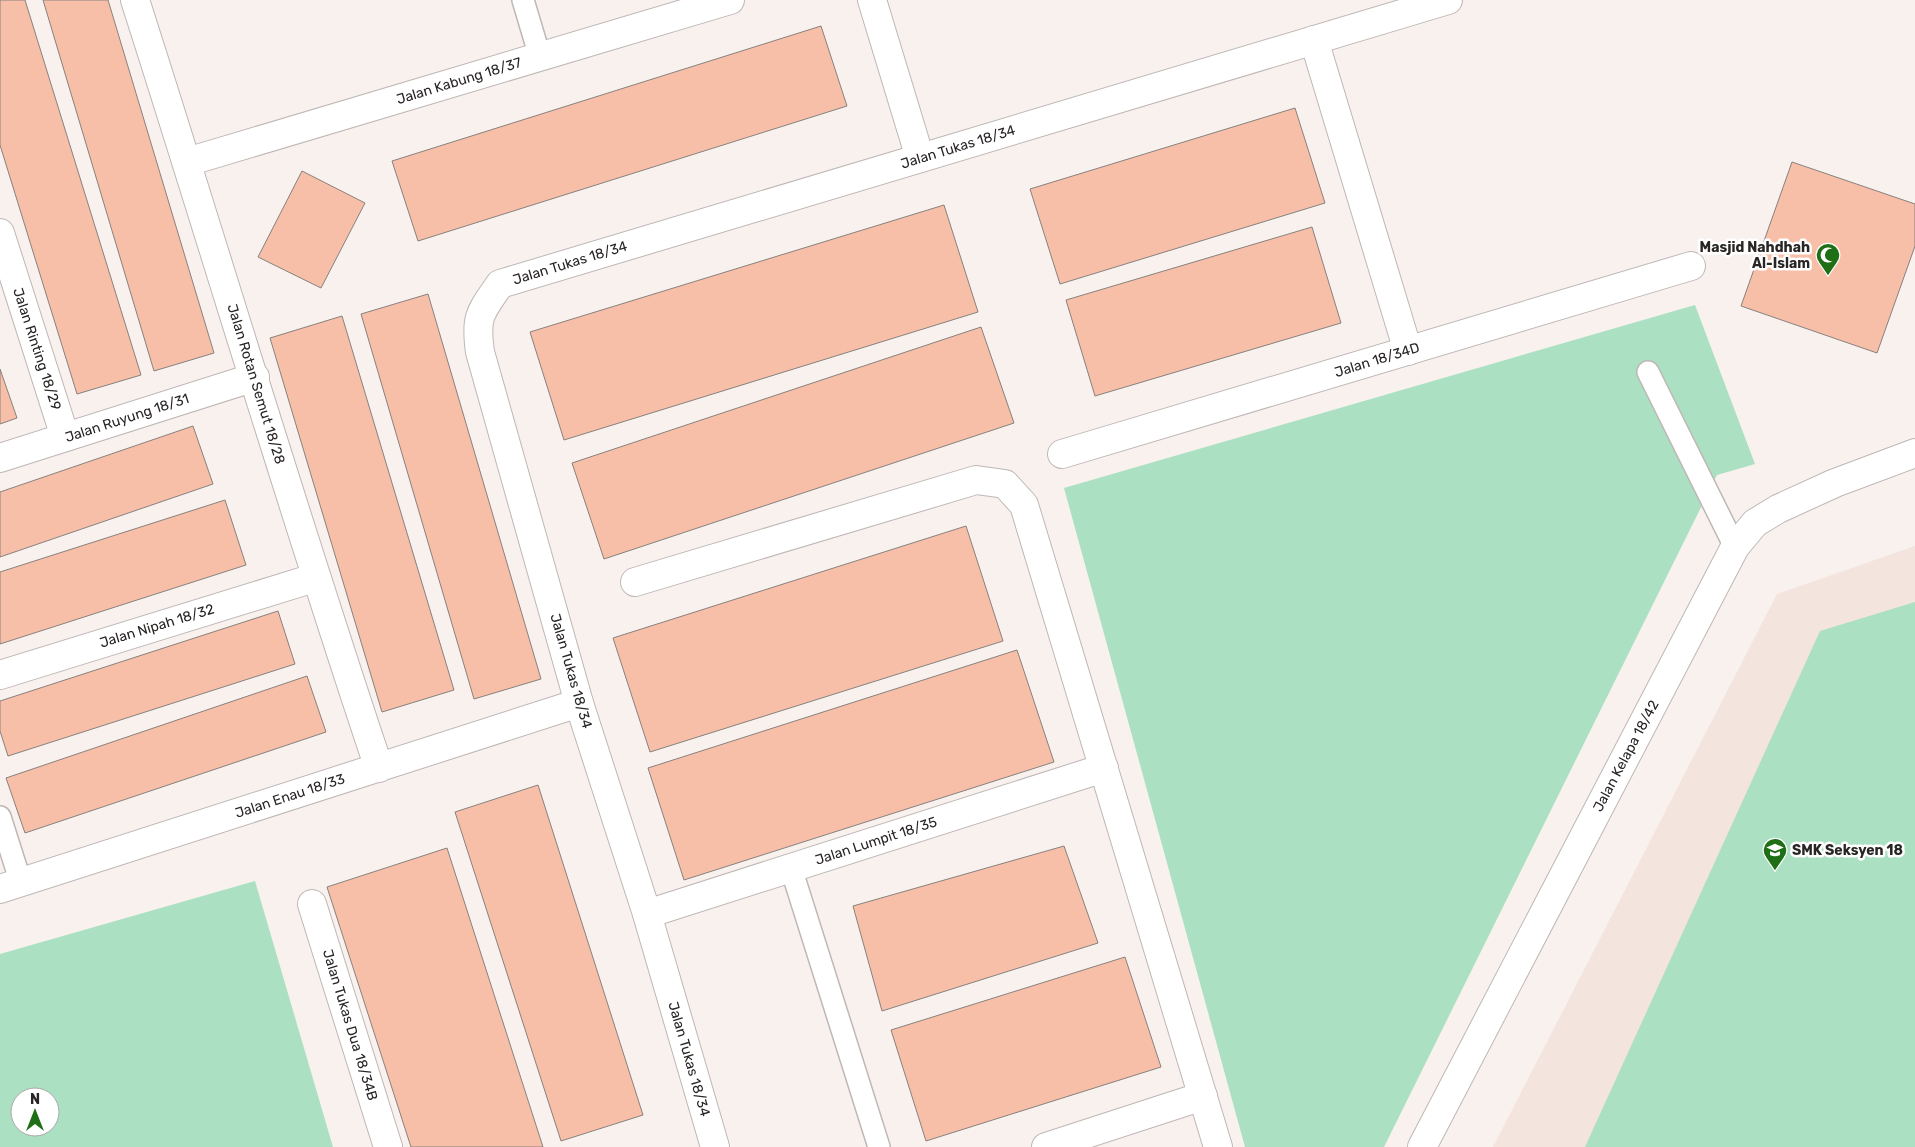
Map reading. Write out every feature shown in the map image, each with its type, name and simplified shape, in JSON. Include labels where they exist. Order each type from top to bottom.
[{"type":"street","name":"Jalan Rotan Semut 18/28","points":[[135,0],[255,377],[314,578],[379,768]]},
{"type":"street","name":"Jalan Kabung 18/37","points":[[187,162],[730,0]]},
{"type":"street","points":[[872,0],[920,158]]},
{"type":"street","name":"Jalan Tukas 18/34","points":[[715,1147],[647,914],[579,704],[480,352],[476,327],[484,308],[500,284],[1448,0]]},
{"type":"street","points":[[1314,40],[1408,351]]},
{"type":"street","name":"Jalan Rinting 18/29","points":[[0,234],[65,437]]},
{"type":"street","name":"Jalan 18/34D","points":[[1062,454],[1691,266]]},
{"type":"street","name":"Jalan Ruyung 18/31","points":[[0,458],[255,377]]},
{"type":"street","name":"Jalan Kelapa 18/42","points":[[1422,1147],[1735,547],[1756,524],[1778,508],[1835,483],[1915,453]]},
{"type":"street","points":[[635,582],[976,480],[1005,484],[1024,505],[1218,1147]]},
{"type":"street","name":"Jalan Nipah 18/32","points":[[0,674],[314,578]]},
{"type":"street","name":"Jalan Enau 18/33","points":[[11,886],[579,704]]},
{"type":"street","name":"Jalan Lumpit 18/35","points":[[647,914],[1104,768]]},
{"type":"street","name":"Jalan Tukas Dua 18/34B","points":[[312,904],[388,1147]]},
{"type":"street","points":[[1046,1147],[1203,1096]]},
{"type":"lane","points":[[523,0],[540,57]]},
{"type":"lane","points":[[1648,372],[1735,547]]},
{"type":"lane","points":[[0,817],[11,886]]},
{"type":"lane","points":[[791,868],[879,1147]]},
{"type":"shaded area","name":"SMK Seksyen 18","points":[[1915,546],[1915,1147],[1493,1147],[1777,594]]},
{"type":"green space","points":[[1695,305],[1755,464],[1717,475],[1384,1147],[1245,1147],[1064,488]]},
{"type":"green space","name":"SMK Seksyen 18","points":[[1915,602],[1915,1147],[1585,1147],[1820,631]]},
{"type":"green space","points":[[255,881],[333,1147],[0,1147],[0,954]]},
{"type":"building","points":[[0,0],[25,0],[141,375],[77,394],[0,145]]},
{"type":"building","points":[[43,0],[108,0],[214,353],[154,371]]},
{"type":"building","points":[[821,26],[847,106],[418,241],[392,161]]},
{"type":"building","points":[[1295,108],[1325,203],[1060,284],[1030,189]]},
{"type":"building","name":"Masjid Nahdhah Al-Islam","points":[[1792,162],[1915,204],[1915,246],[1877,353],[1741,306]]},
{"type":"building","points":[[302,171],[365,203],[321,288],[258,257]]},
{"type":"building","points":[[944,205],[978,312],[564,440],[530,332]]},
{"type":"building","points":[[1312,227],[1341,323],[1095,396],[1066,300]]},
{"type":"building","points":[[428,294],[541,679],[474,699],[361,314]]},
{"type":"building","points":[[342,316],[454,690],[382,712],[270,338]]},
{"type":"building","points":[[981,327],[1014,423],[604,559],[572,463]]},
{"type":"building","points":[[0,369],[17,418],[0,424]]},
{"type":"building","points":[[193,426],[213,484],[0,557],[0,492]]},
{"type":"building","points":[[225,500],[246,565],[0,644],[0,572]]},
{"type":"building","points":[[966,526],[1003,641],[650,752],[613,638]]},
{"type":"building","points":[[278,611],[295,664],[8,756],[0,731],[0,701]]},
{"type":"building","points":[[1017,650],[1054,762],[684,880],[648,768]]},
{"type":"building","points":[[307,676],[326,732],[25,833],[6,778]]},
{"type":"building","points":[[538,785],[643,1115],[561,1141],[455,812]]},
{"type":"building","points":[[1064,846],[1098,943],[882,1011],[853,906]]},
{"type":"building","points":[[447,848],[543,1147],[411,1147],[327,887]]},
{"type":"building","points":[[1125,957],[1161,1067],[926,1141],[891,1030]]},
{"type":"place","name":"Masjid Nahdhah Al-Islam","points":[[1828,276]]},
{"type":"place","name":"SMK Seksyen 18","points":[[1775,871]]}]
